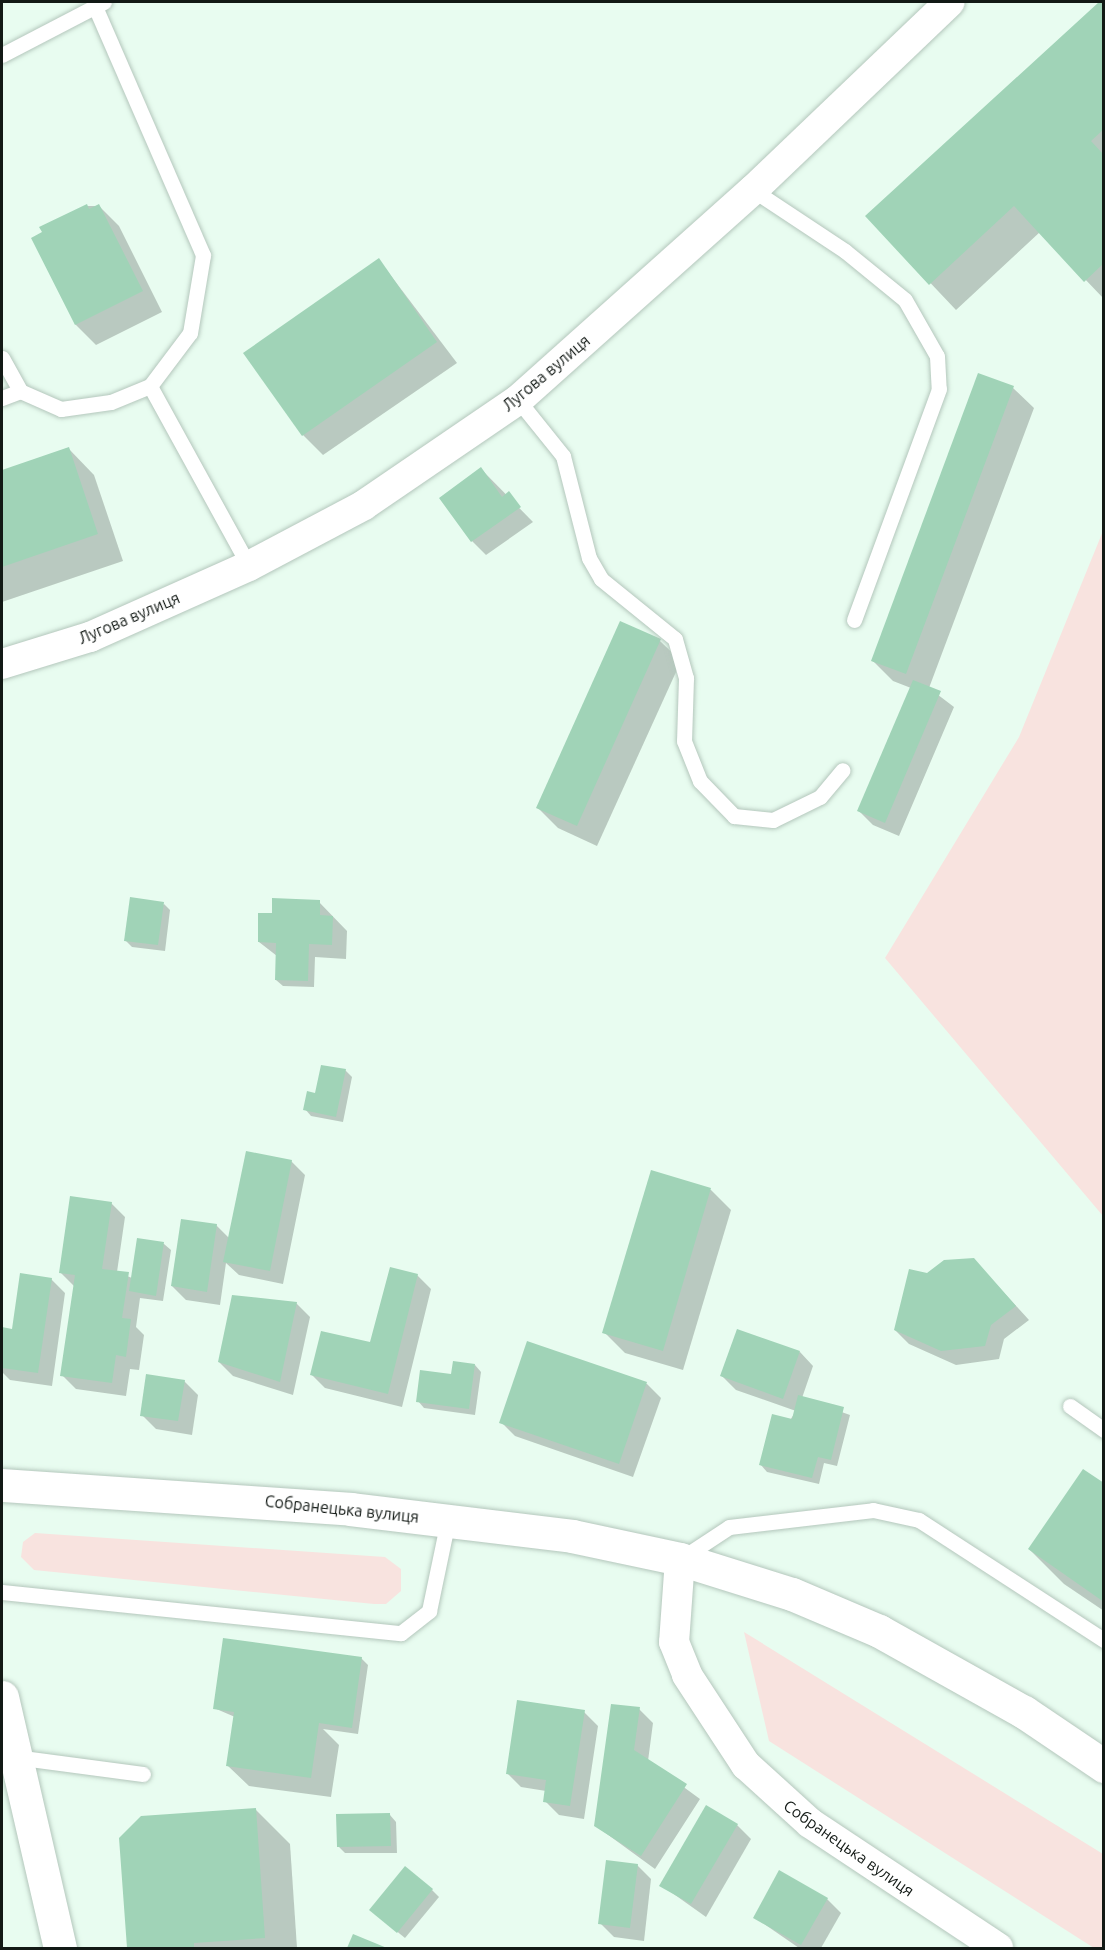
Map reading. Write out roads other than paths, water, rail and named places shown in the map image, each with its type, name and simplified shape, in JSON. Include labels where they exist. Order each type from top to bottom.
[{"type":"main road","name":"Собранецька вулиця","points":[[2,1485],[256,1500],[448,1520],[572,1536],[680,1559],[792,1594],[879,1631],[1024,1712],[1104,1766]]},
{"type":"main road","points":[[2,1697],[60,1948]]},
{"type":"street","name":"Лугова вулиця","points":[[2,664],[90,637],[249,567],[364,505],[518,400],[753,190],[950,2]]},
{"type":"street","name":"Собранецька вулиця","points":[[680,1559],[674,1642],[687,1675],[746,1765],[810,1823],[998,1948]]},
{"type":"lane","points":[[2,55],[100,4],[203,255],[190,333],[150,386],[111,402],[61,409],[20,391],[2,358]]},
{"type":"lane","points":[[753,190],[845,251],[905,300],[937,356],[939,389],[854,620]]},
{"type":"lane","points":[[150,386],[249,567]]},
{"type":"lane","points":[[2,398],[20,391]]},
{"type":"lane","points":[[518,400],[563,456],[590,558],[601,579],[675,639],[686,678],[684,741],[700,781],[734,816],[773,820],[820,797],[843,770]]},
{"type":"lane","points":[[1070,1406],[1104,1430]]},
{"type":"lane","points":[[680,1559],[729,1527],[873,1510],[919,1520],[1104,1640]]},
{"type":"lane","points":[[2,1592],[401,1633],[429,1611],[448,1520]]},
{"type":"lane","points":[[15,1757],[143,1774]]}]
